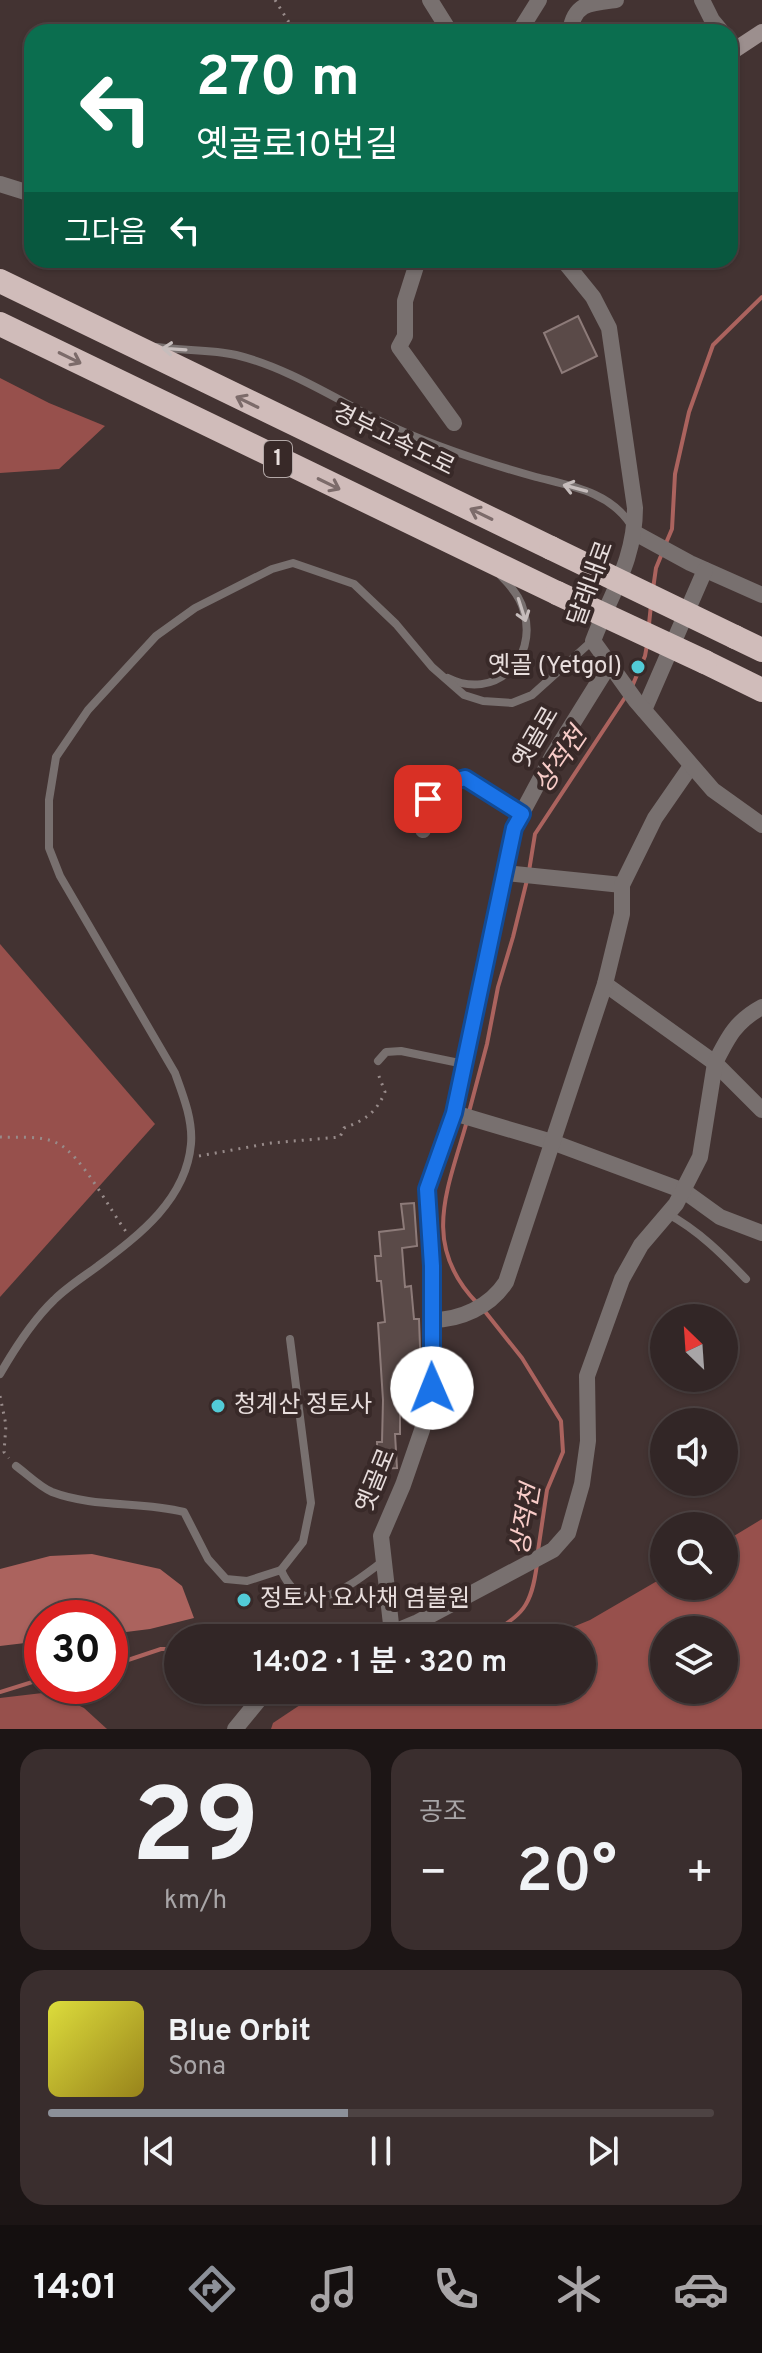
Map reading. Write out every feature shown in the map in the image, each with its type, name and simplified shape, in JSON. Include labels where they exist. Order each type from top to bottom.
[{"type":"highway","name":"경부고속도로","points":[[0,281],[762,650]]},
{"type":"highway","name":"1","points":[[0,324],[762,690]]},
{"type":"main road","points":[[738,45],[761,34]]},
{"type":"street","points":[[430,0],[445,24]]},
{"type":"street","points":[[524,24],[539,0]]},
{"type":"street","points":[[571,24],[571,19],[586,5],[616,0]]},
{"type":"street","points":[[702,0],[715,24]]},
{"type":"street","points":[[0,184],[24,192]]},
{"type":"street","points":[[415,268],[405,301],[405,336],[399,347],[454,423]]},
{"type":"street","name":"달래내로","points":[[569,268],[593,297],[609,328],[635,508],[635,533],[629,558],[593,641],[640,706],[713,790],[762,825]]},
{"type":"street","points":[[635,533],[697,567],[762,595]]},
{"type":"street","points":[[640,706],[697,567]]},
{"type":"street","name":"옛골로","points":[[385,1624],[381,1536],[422,1430],[432,1388],[427,1189],[454,1113],[511,873],[514,828],[553,755],[614,672]]},
{"type":"street","points":[[432,1320],[459,1318],[493,1297],[506,1282],[605,984],[622,914],[622,885],[655,818],[691,766]]},
{"type":"street","points":[[423,830],[428,799],[444,784],[465,778],[522,814]]},
{"type":"street","points":[[511,873],[622,885]]},
{"type":"street","points":[[605,984],[715,1063],[762,1110]]},
{"type":"street","points":[[409,1624],[553,1550],[568,1533],[582,1484],[588,1441],[587,1376],[622,1279],[641,1245],[684,1191],[700,1157],[715,1063],[731,1033],[745,1016],[762,1007]]},
{"type":"street","points":[[454,1113],[552,1142],[684,1191],[720,1217],[762,1233]]},
{"type":"street","points":[[235,1729],[255,1704]]},
{"type":"lane","points":[[123,342],[166,349],[207,350],[256,361],[384,423],[474,460],[590,492],[618,509],[635,533]]},
{"type":"lane","points":[[432,667],[451,680],[483,686],[503,677],[512,668],[526,643],[526,620],[518,597],[502,577],[473,553]]},
{"type":"lane","points":[[0,1374],[19,1342],[54,1299],[164,1210],[184,1174],[191,1143],[187,1107],[175,1073],[60,876],[49,848],[49,800],[56,757],[88,710],[156,636],[195,608],[272,569],[293,563],[354,584],[396,624],[432,667],[464,695],[483,701],[512,703],[532,695],[593,641]]},
{"type":"lane","points":[[378,1061],[386,1052],[401,1051],[465,1064]]},
{"type":"lane","points":[[667,1214],[683,1222],[746,1279]]},
{"type":"lane","points":[[16,1466],[50,1491],[105,1504],[157,1505],[184,1512],[208,1559],[226,1579],[247,1581],[281,1570],[303,1542],[311,1503],[290,1339]]},
{"type":"lane","points":[[281,1570],[286,1582],[296,1591],[316,1598],[334,1595],[382,1562]]},
{"type":"path","points":[[275,0],[290,24]]},
{"type":"path","points":[[188,1159],[236,1148],[340,1137],[344,1128],[368,1118],[379,1104],[385,1092],[377,1074],[378,1061]]},
{"type":"path","points":[[0,1137],[41,1139],[56,1142],[67,1149],[85,1169],[131,1239]]},
{"type":"path","points":[[0,1396],[6,1425],[4,1452],[16,1466]]},
{"type":"shaded area","points":[[0,378],[105,426],[59,469],[0,473]]},
{"type":"shaded area","points":[[0,944],[155,1124],[0,1297]]},
{"type":"shaded area","points":[[762,1519],[762,1729],[271,1729],[273,1723],[304,1704],[596,1704],[596,1624],[580,1624],[650,1585],[650,1600],[738,1600],[738,1534]]},
{"type":"shaded area","points":[[92,1554],[160,1569],[182,1586],[194,1618],[128,1632],[128,1600],[24,1600],[24,1643],[0,1646],[0,1569],[50,1556]]},
{"type":"shaded area","points":[[24,1695],[24,1704],[76,1704],[107,1729],[0,1729],[0,1698]]},
{"type":"building","points":[[578,316],[597,356],[562,373],[544,333]]},
{"type":"building","points":[[414,1203],[417,1246],[402,1248],[405,1287],[411,1286],[414,1319],[419,1319],[421,1374],[417,1374],[418,1397],[417,1403],[400,1405],[400,1434],[395,1434],[397,1468],[378,1469],[377,1442],[382,1442],[383,1400],[378,1323],[385,1322],[375,1256],[381,1256],[379,1232],[404,1229],[401,1204]]},
{"type":"waterway","name":"상적천","points":[[666,543],[672,529],[675,474],[689,412],[713,345],[762,297]]},
{"type":"waterway","name":"상적천","points":[[653,589],[656,568],[663,551]]},
{"type":"waterway","name":"상적천","points":[[649,624],[651,605]]},
{"type":"waterway","name":"상적천","points":[[631,689],[647,645]]},
{"type":"waterway","name":"상적천","points":[[529,871],[535,834],[626,696]]},
{"type":"waterway","name":"상적천","points":[[469,1112],[527,880]]},
{"type":"waterway","name":"상적천","points":[[467,1121],[447,1193],[444,1237],[459,1281],[477,1303]]},
{"type":"waterway","name":"상적천","points":[[483,1309],[522,1358],[561,1421],[563,1452],[547,1490],[538,1551]]},
{"type":"waterway","name":"상적천","points":[[505,1624],[528,1601],[537,1564]]},
{"type":"waterway","name":"상적천","points":[[128,1660],[164,1649]]},
{"type":"waterway","name":"상적천","points":[[0,1692],[24,1685]]},
{"type":"place","name":"옛골 (Yetgol)","points":[[638,667]]},
{"type":"place","name":"청계산 정토사","points":[[218,1406]]},
{"type":"place","name":"정토사 요사채 염불원","points":[[244,1600]]},
{"type":"route","points":[[428,799],[444,784],[465,778],[522,814],[514,828],[454,1113],[427,1189],[432,1266],[432,1388]]}]
